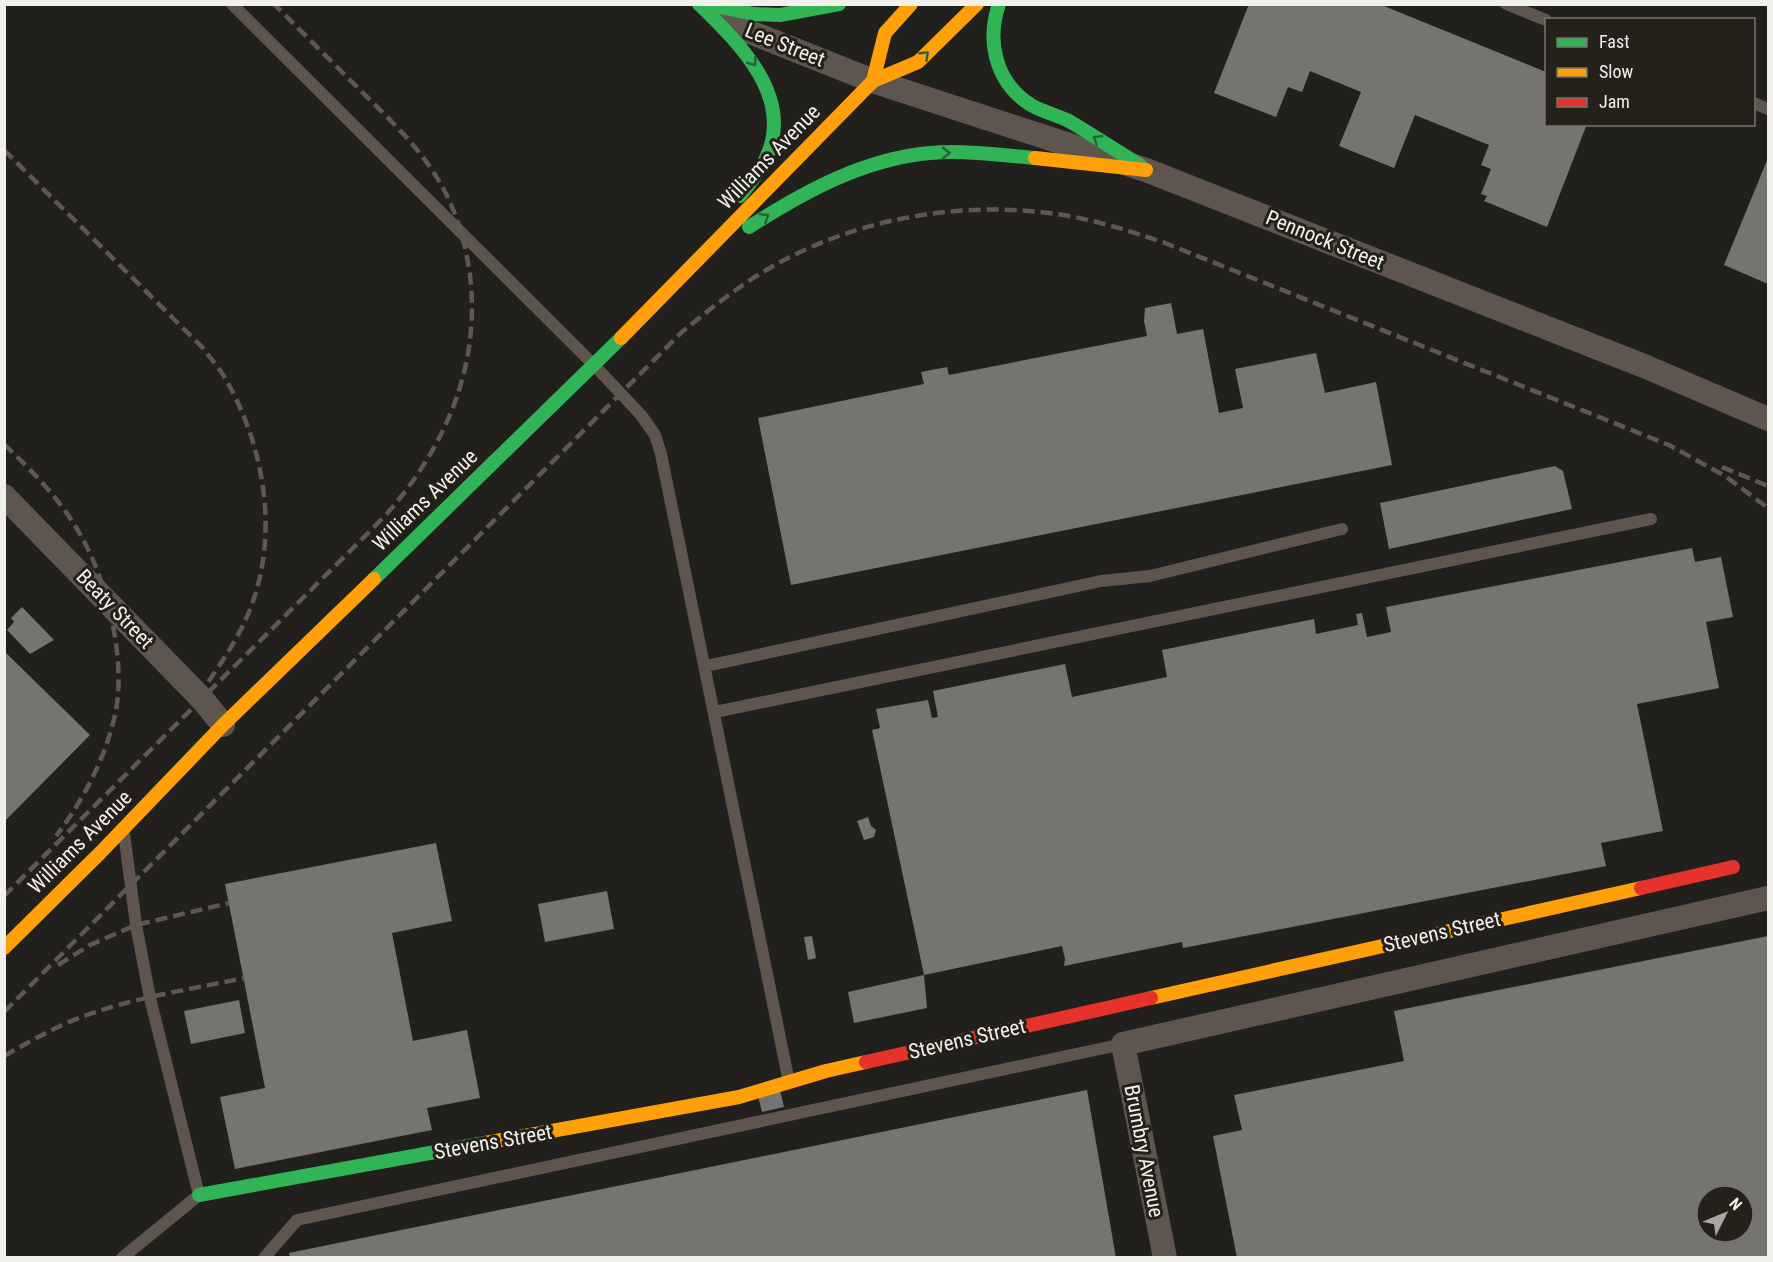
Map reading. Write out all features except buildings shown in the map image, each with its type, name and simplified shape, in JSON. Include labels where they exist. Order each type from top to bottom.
[{"type":"street","name":"Lee Street","points":[[699,4],[745,30],[873,81]]},
{"type":"street","points":[[698,260],[768,155],[773,123],[768,89],[758,68],[699,4]]},
{"type":"street","points":[[705,4],[754,14],[780,15],[839,4]]},
{"type":"street","points":[[873,81],[885,33],[911,4]]},
{"type":"street","name":"Williams Avenue","points":[[4,948],[223,725],[594,365],[873,81],[918,62],[976,4]]},
{"type":"street","points":[[999,4],[993,17],[991,40],[1000,69],[1018,96],[1033,106],[1063,117],[1146,170]]},
{"type":"street","name":"Pennock Street","points":[[873,81],[1146,170],[1644,366],[1768,419]]},
{"type":"street","points":[[698,260],[787,202],[818,185],[847,173],[906,157],[931,153],[963,152],[1146,170]]},
{"type":"street","name":"Beaty Street","points":[[4,496],[203,700],[223,725]]},
{"type":"street","name":"Stevens Street","points":[[199,1195],[739,1097],[826,1071],[1733,867]]},
{"type":"street","name":"Stevens Street","points":[[1123,1044],[1768,898]]},
{"type":"street","name":"Brumbry Avenue","points":[[1123,1044],[1165,1257]]},
{"type":"lane","points":[[232,4],[594,365],[642,415],[656,435],[681,544],[789,1083]]},
{"type":"lane","points":[[1506,4],[1545,21]]},
{"type":"lane","points":[[715,712],[1651,519]]},
{"type":"lane","points":[[706,666],[1101,581],[1150,576],[1342,529]]},
{"type":"lane","points":[[122,1257],[199,1195],[150,998],[136,925],[123,829]]},
{"type":"lane","points":[[264,1257],[297,1220],[1123,1044]]},
{"type":"railway","points":[[4,896],[389,511],[434,448],[458,394],[466,365],[472,306],[465,248],[458,222],[447,197],[434,173],[409,140],[274,4]]},
{"type":"railway","points":[[4,150],[203,348],[225,378],[250,433],[264,492],[266,523],[259,583],[245,622],[205,687]]},
{"type":"railway","points":[[4,1012],[682,332],[761,273],[823,242],[856,230],[926,214],[998,210],[1034,211],[1069,216],[1129,231],[1165,243],[1669,445],[1725,476],[1768,508]]},
{"type":"railway","points":[[4,444],[55,498],[80,534],[107,599],[117,649],[118,698],[110,735],[91,780],[75,809],[56,836]]},
{"type":"railway","points":[[1722,467],[1768,486]]},
{"type":"railway","points":[[58,965],[90,945],[136,925],[229,903]]},
{"type":"railway","points":[[4,1056],[87,1015],[125,1003],[244,978]]},
{"type":"traffic: fast","points":[[699,4],[730,36],[758,73],[768,93],[773,114],[773,135],[766,158],[758,173],[740,196]]},
{"type":"traffic: fast","points":[[705,4],[754,14],[780,15],[839,4]]},
{"type":"traffic: fast","points":[[999,4],[995,18],[994,47],[1002,73],[1009,85],[1031,105],[1069,121],[1140,165]]},
{"type":"traffic: fast","points":[[749,227],[835,179],[905,156],[956,152],[1035,158]]},
{"type":"traffic: fast","points":[[374,579],[621,338]]},
{"type":"traffic: fast","points":[[199,1195],[485,1143]]},
{"type":"traffic: slow","points":[[873,81],[885,33],[911,4]]},
{"type":"traffic: slow","points":[[621,338],[873,81],[918,62],[977,4]]},
{"type":"traffic: slow","points":[[1035,158],[1146,170]]},
{"type":"traffic: slow","points":[[4,948],[100,853],[223,725],[374,579]]},
{"type":"traffic: slow","points":[[1151,998],[1641,888]]},
{"type":"traffic: slow","points":[[485,1143],[739,1097],[826,1071],[866,1062]]},
{"type":"traffic: jam","points":[[1641,888],[1733,867]]},
{"type":"traffic: jam","points":[[866,1062],[1151,998]]}]
